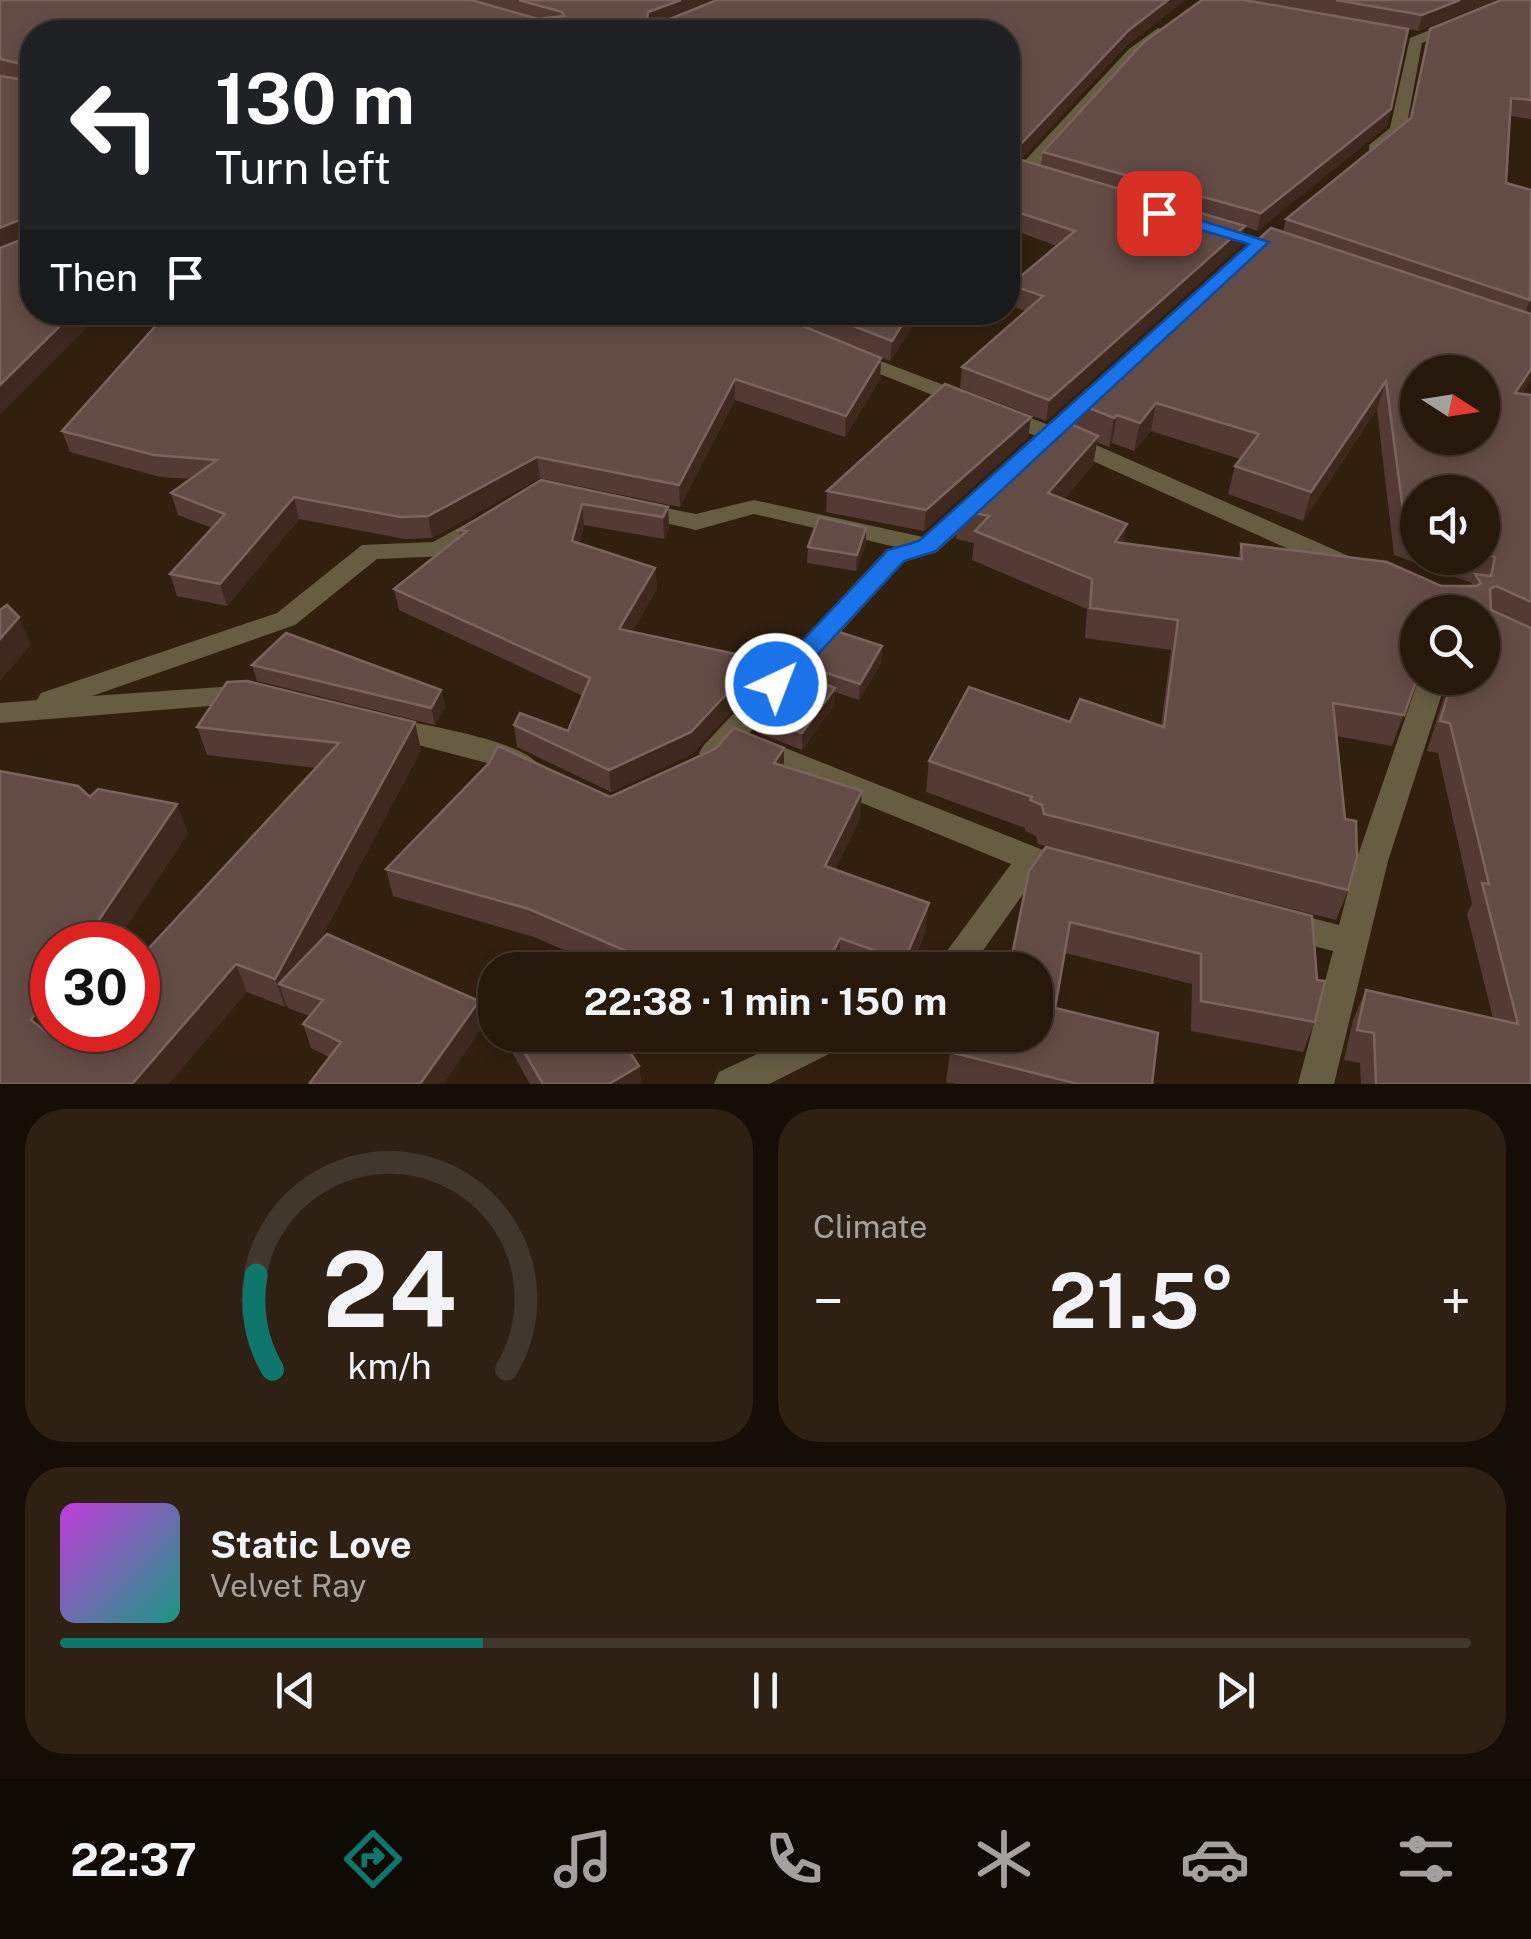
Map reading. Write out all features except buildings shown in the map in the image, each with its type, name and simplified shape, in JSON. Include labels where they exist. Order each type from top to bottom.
[{"type":"street","points":[[1352,167],[1398,130],[1415,41],[1410,38],[1517,0]]},
{"type":"street","points":[[1024,174],[1134,52],[1176,21]]},
{"type":"street","points":[[822,345],[1061,428],[1380,580]]},
{"type":"street","points":[[1026,459],[1061,428]]},
{"type":"street","points":[[692,771],[704,765],[896,556],[928,546],[998,484]]},
{"type":"street","points":[[609,504],[696,522],[754,507],[928,546]]},
{"type":"street","points":[[8,713],[286,619],[370,551],[438,550],[506,510]]},
{"type":"street","points":[[8,713],[256,695],[275,699]]},
{"type":"street","points":[[1316,1084],[1372,861],[1427,695]]},
{"type":"street","points":[[368,722],[499,755],[547,778]]},
{"type":"street","points":[[727,736],[1032,860],[1070,869]]},
{"type":"street","points":[[963,952],[1032,860]]},
{"type":"street","points":[[1258,918],[1352,942]]},
{"type":"street","points":[[732,1084],[798,1052]]},
{"type":"route","points":[[776,684],[896,556],[928,546],[1261,242],[1159,213]]}]
